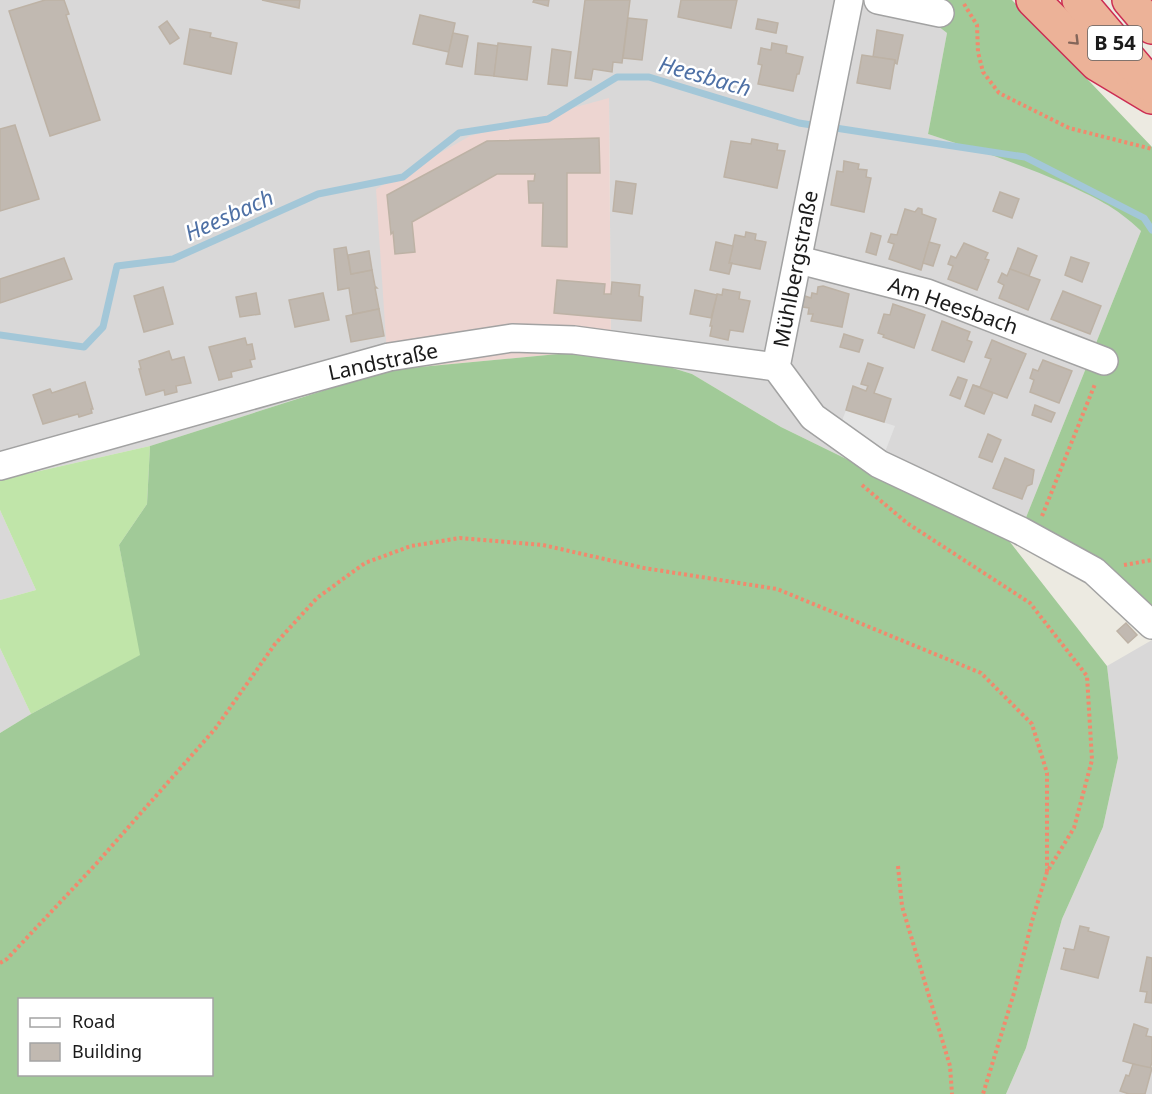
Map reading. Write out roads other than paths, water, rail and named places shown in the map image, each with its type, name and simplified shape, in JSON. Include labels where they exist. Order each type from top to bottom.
[{"type":"highway","points":[[1033,0],[1097,64],[1152,98]]},
{"type":"highway","name":"B 54","points":[[1079,0],[1152,86]]},
{"type":"highway","name":"B 54","points":[[1129,0],[1152,27]]},
{"type":"street","name":"Mühlbergstraße","points":[[849,0],[776,367],[813,417],[879,464],[1034,537],[1094,571],[1152,625]]},
{"type":"street","points":[[878,0],[949,7]]},
{"type":"street","name":"Am Heesbach","points":[[799,260],[927,293],[1104,361]]},
{"type":"street","name":"Landstraße","points":[[0,466],[389,357],[512,338],[574,340],[776,367]]},
{"type":"waterway","name":"Heesbach","points":[[0,335],[84,347],[103,327],[117,266],[173,259],[318,194],[403,177],[459,133],[548,119],[617,77],[649,77],[799,123],[818,126]]},
{"type":"waterway","name":"Heesbach","points":[[829,127],[1025,157],[1144,218],[1152,230]]}]
